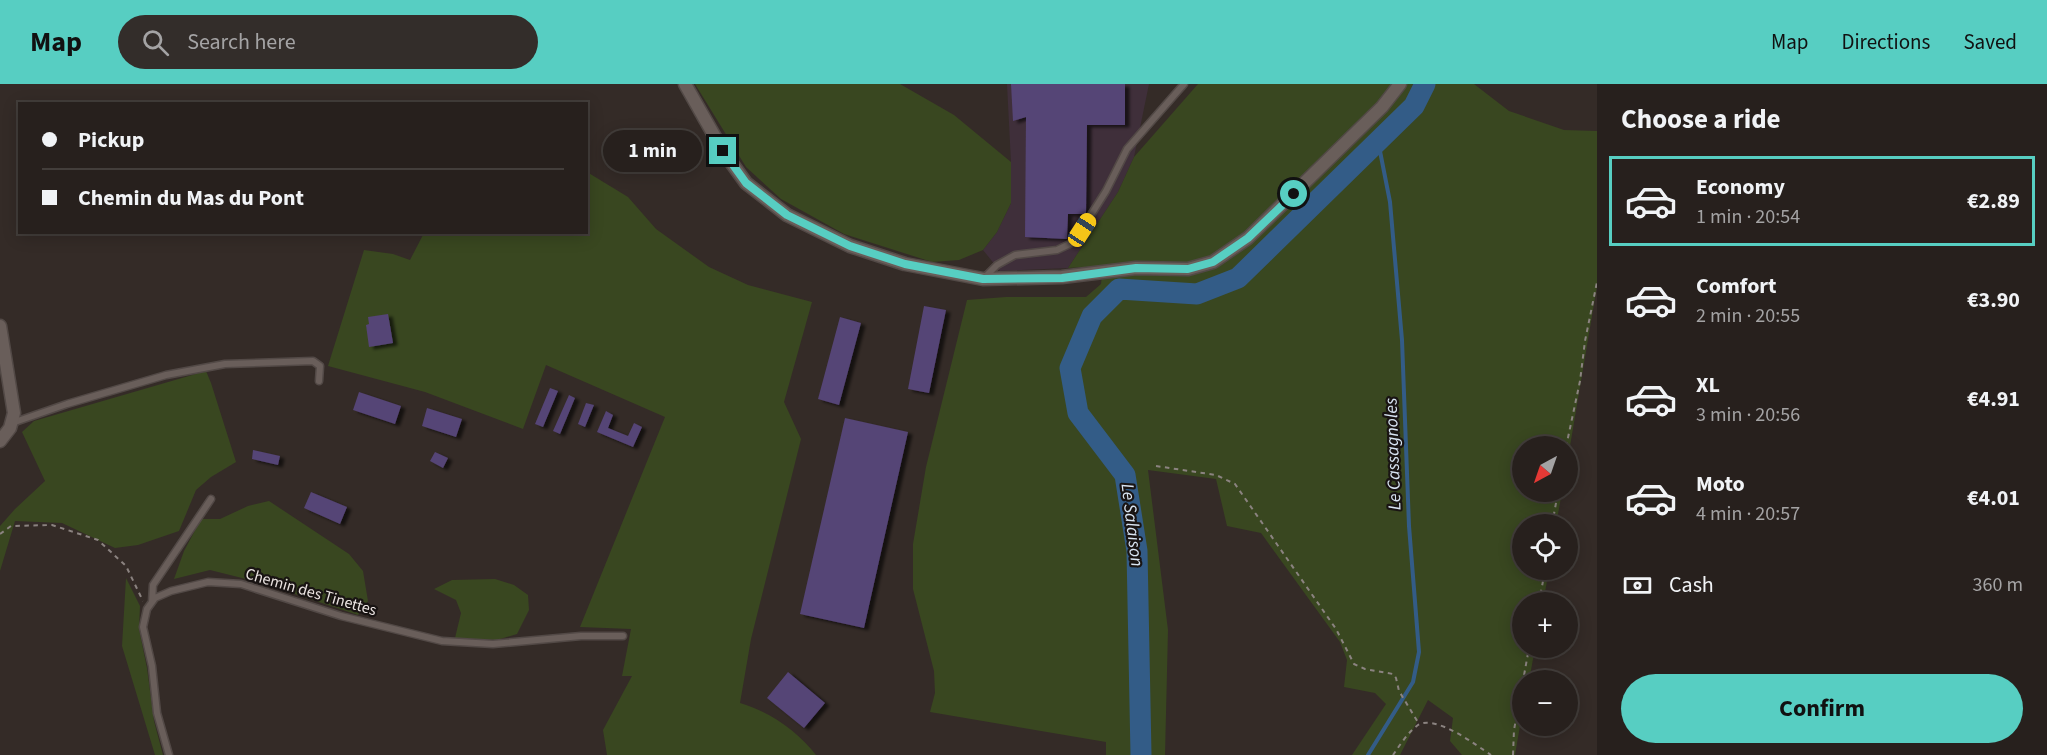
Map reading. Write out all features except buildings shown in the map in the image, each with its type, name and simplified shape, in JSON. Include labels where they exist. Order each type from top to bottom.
[{"type":"street","points":[[685,84],[723,151],[746,183],[787,215],[850,246],[905,264],[983,279],[1062,278],[1136,268],[1188,269],[1213,262],[1248,238],[1382,107],[1400,84]]},
{"type":"street","points":[[0,326],[14,413],[11,424],[0,441]]},
{"type":"lane","points":[[983,279],[997,265],[1015,255],[1057,250],[1074,242],[1101,200],[1127,149],[1184,84]]},
{"type":"lane","points":[[11,424],[67,404],[166,375],[225,364],[313,361],[320,366],[319,381]]},
{"type":"lane","points":[[152,603],[153,585],[211,499]]},
{"type":"lane","name":"Chemin des Tinettes","points":[[147,609],[155,598],[171,591],[208,582],[241,584],[341,616],[442,640],[493,644],[581,636],[623,636]]},
{"type":"lane","points":[[147,609],[143,627],[152,666],[158,713],[169,755]]},
{"type":"path","points":[[1568,436],[1597,282]]},
{"type":"path","points":[[1155,466],[1216,475],[1235,484],[1336,629],[1354,664],[1365,669],[1393,674],[1419,724]]},
{"type":"path","points":[[0,534],[11,526],[52,525],[98,540],[126,566],[147,609]]},
{"type":"path","points":[[1513,755],[1514,730],[1527,658]]},
{"type":"path","points":[[1393,755],[1419,724],[1431,723],[1454,732],[1491,755]]},
{"type":"shaded area","points":[[1007,84],[1149,84],[1134,157],[1118,192],[1068,268],[1000,271],[983,250],[997,232],[1011,203]]},
{"type":"green space","points":[[695,84],[900,84],[954,115],[1011,162],[1011,203],[997,232],[983,250],[959,260],[932,262],[844,234],[781,199],[746,167]]},
{"type":"green space","points":[[1198,84],[1474,84],[1509,111],[1564,130],[1597,131],[1597,286],[1572,436],[1512,436],[1512,502],[1560,502],[1558,514],[1512,514],[1512,580],[1547,580],[1545,592],[1512,592],[1512,658],[1533,658],[1531,670],[1512,670],[1512,736],[1518,736],[1515,755],[1462,755],[1450,741],[1453,718],[1428,700],[1400,755],[1352,755],[1386,704],[1375,693],[1344,687],[1347,660],[1340,642],[1261,533],[1227,526],[1216,479],[1148,470],[1168,630],[1165,755],[1106,755],[1106,742],[930,712],[935,693],[934,671],[913,589],[913,544],[926,467],[967,300],[1006,297],[1086,297],[1101,284],[1103,266],[1068,268],[1118,192],[1134,157]]},
{"type":"green space","points":[[588,173],[628,197],[656,229],[709,267],[748,285],[812,302],[784,402],[801,439],[751,639],[740,703],[782,723],[816,755],[607,755],[603,730],[632,676],[622,676],[631,629],[580,627],[665,417],[546,365],[523,429],[425,392],[328,366],[364,250],[393,254],[410,260],[423,234],[588,234]]},
{"type":"green space","points":[[206,371],[236,462],[211,477],[196,490],[179,531],[138,545],[115,548],[62,523],[15,521],[0,571],[0,526],[45,481],[22,432],[34,421]]},
{"type":"green space","points":[[269,501],[349,554],[363,571],[368,601],[358,615],[262,583],[210,570],[174,579],[184,551],[201,519],[220,519],[248,506]]},
{"type":"green space","points":[[126,578],[140,606],[139,629],[154,721],[163,755],[155,755],[122,646]]},
{"type":"green space","points":[[495,579],[514,585],[528,595],[529,610],[517,634],[497,640],[455,638],[461,613],[456,600],[434,589],[452,580]]},
{"type":"waterway","name":"Le Salaison","points":[[1141,755],[1137,551],[1125,475],[1078,413],[1070,368],[1092,316],[1119,289],[1197,294],[1238,278],[1414,106],[1425,84]]},
{"type":"waterway","name":"Le Cassagnoles","points":[[1368,755],[1413,682],[1419,652],[1409,526],[1402,340],[1390,202],[1378,141]]},
{"type":"route","points":[[723,151],[746,183],[787,215],[850,246],[905,264],[969,278],[1062,278],[1136,268],[1188,269],[1213,262],[1248,238],[1294,194]]}]
